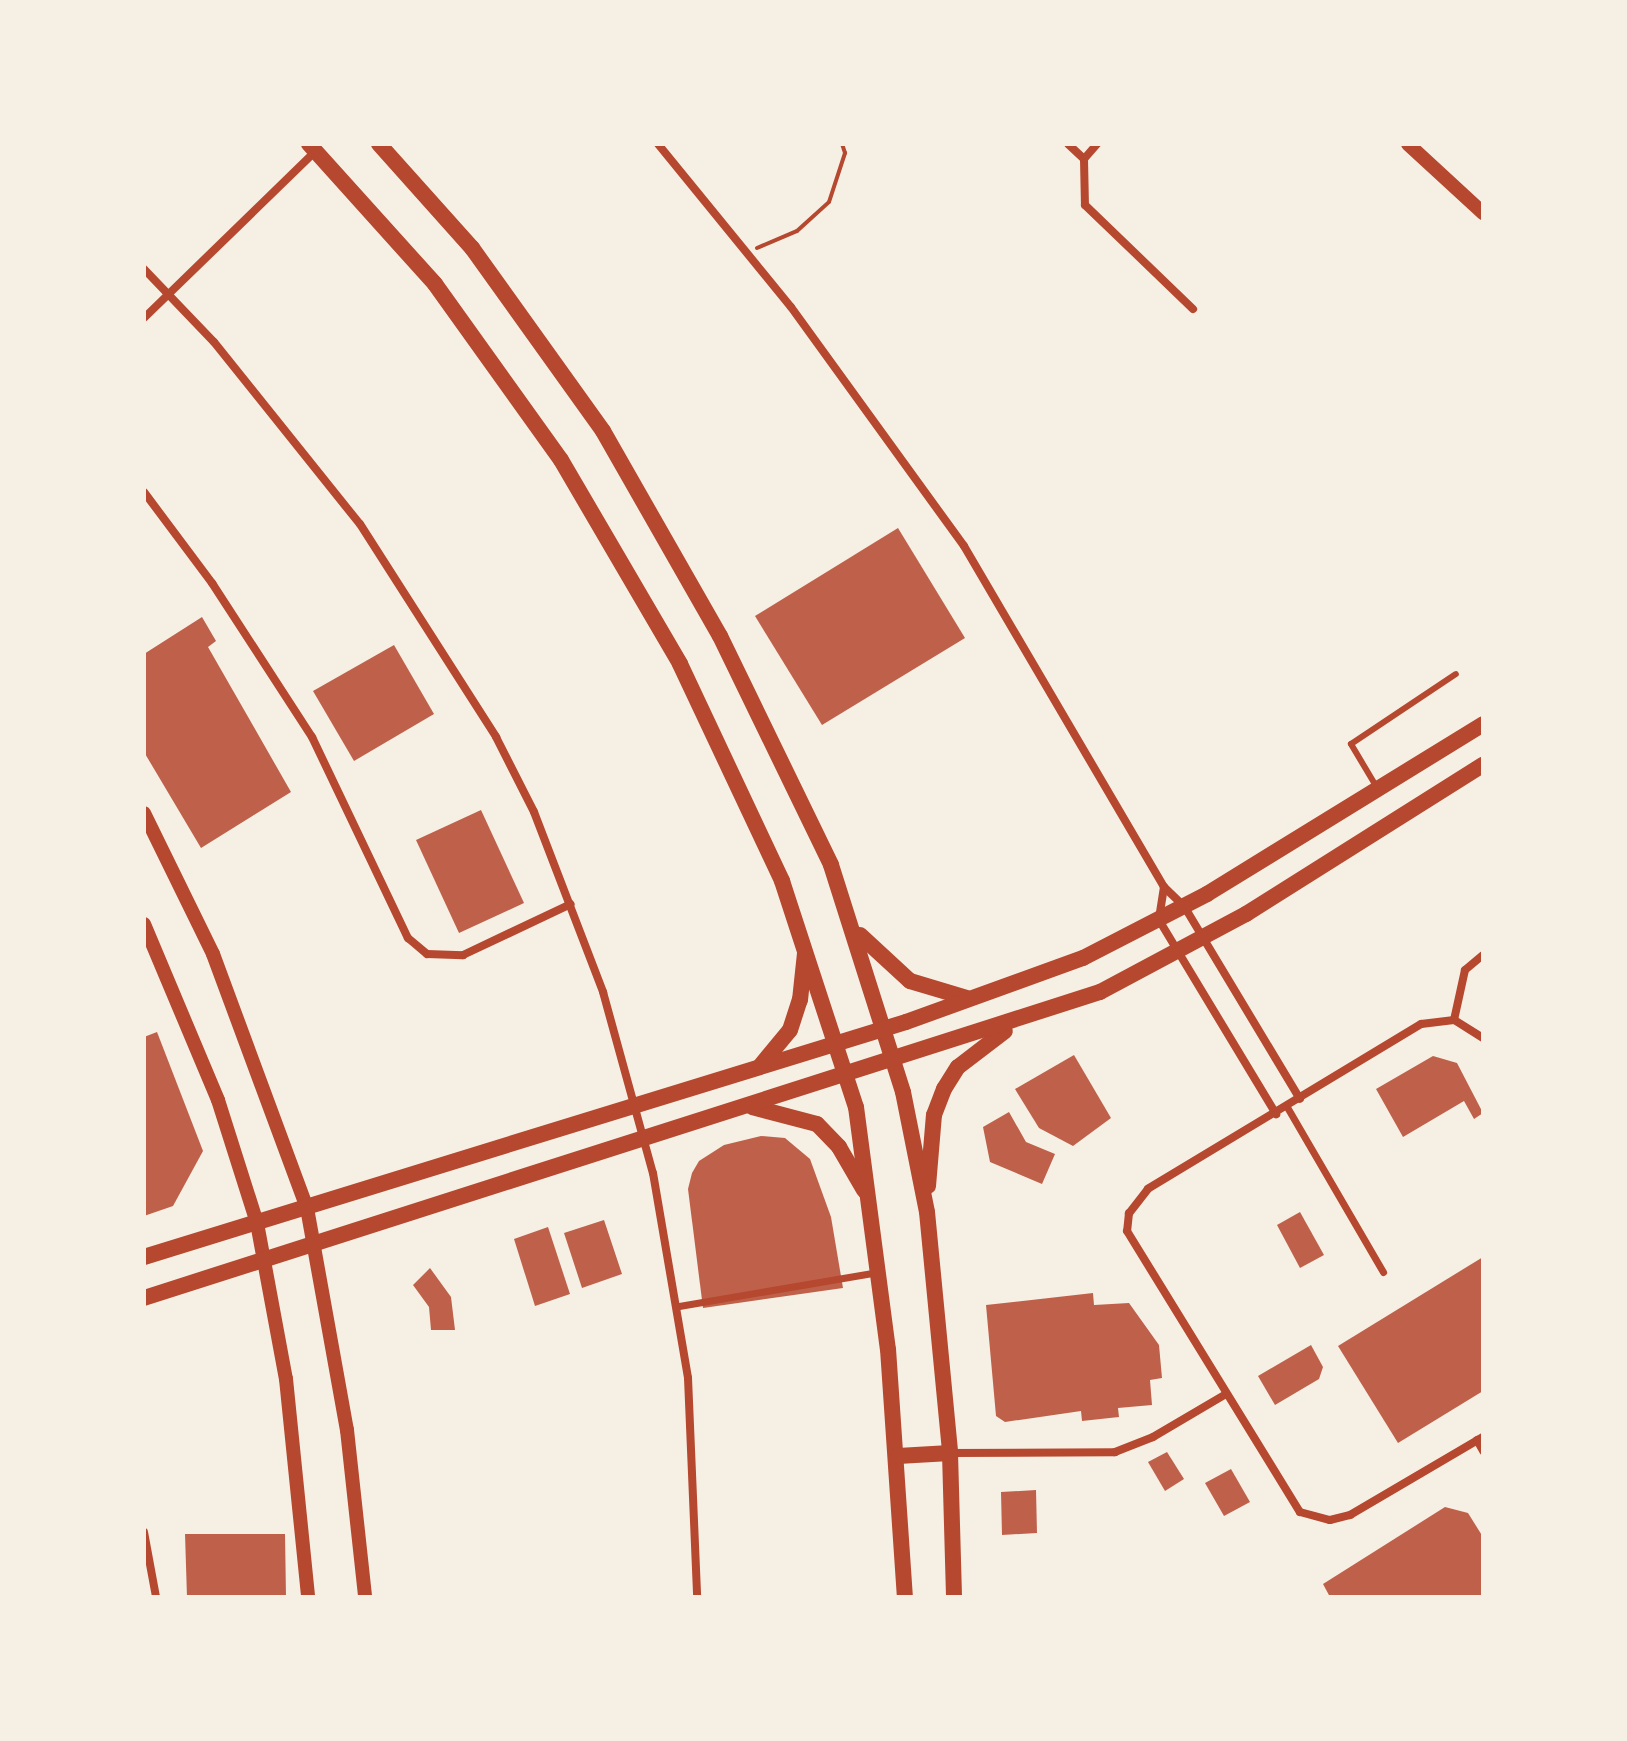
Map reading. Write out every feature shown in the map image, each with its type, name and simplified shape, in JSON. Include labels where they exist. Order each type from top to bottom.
[{"type":"main road","points":[[379,144],[472,248],[603,431],[720,636],[831,865],[853,925],[893,1061],[927,1212],[950,1453],[954,1597]]},
{"type":"main road","points":[[313,148],[435,284],[561,460],[680,664],[800,928],[849,1076],[871,1204],[898,1456],[905,1597]]},
{"type":"main road","points":[[144,1257],[635,1102],[884,1029],[1083,958],[1184,906],[1483,724]]},
{"type":"main road","points":[[144,1298],[1021,1021],[1100,992],[1203,939],[1483,765]]},
{"type":"main road","points":[[853,925],[878,957],[910,981],[944,995],[976,997]]},
{"type":"main road","points":[[760,1066],[790,1030],[800,1000],[805,958],[800,928]]},
{"type":"main road","points":[[927,1212],[934,1115],[944,1089],[958,1067],[1021,1021]]},
{"type":"main road","points":[[750,1107],[817,1124],[849,1162],[871,1204]]},
{"type":"main road","points":[[898,1456],[950,1453]]},
{"type":"street","points":[[658,144],[748,252],[964,546],[1164,887],[1184,906],[1300,1099]]},
{"type":"street","points":[[1068,144],[1084,159]]},
{"type":"street","points":[[1097,144],[1084,159],[1085,205],[1193,309]]},
{"type":"street","points":[[1408,144],[1483,213]]},
{"type":"street","points":[[144,318],[313,148]]},
{"type":"street","points":[[144,269],[310,458],[407,593],[496,737],[571,904],[635,1102],[679,1306],[694,1470],[697,1597]]},
{"type":"street","points":[[144,492],[212,583],[312,737],[408,938],[427,954],[463,955],[571,904]]},
{"type":"street","points":[[144,813],[213,954],[307,1208],[347,1430],[365,1597]]},
{"type":"street","points":[[1164,887],[1159,920],[1276,1114]]},
{"type":"street","points":[[144,924],[218,1100],[257,1223],[286,1379],[308,1597]]},
{"type":"street","points":[[1454,1020],[1465,970],[1483,955]]},
{"type":"street","points":[[1483,1038],[1454,1020],[1421,1024],[1148,1189],[1127,1222],[1130,1240],[1293,1503],[1319,1519],[1350,1515],[1480,1438],[1483,1451]]},
{"type":"street","points":[[1287,1107],[1383,1272]]},
{"type":"street","points":[[679,1306],[878,1272]]},
{"type":"street","points":[[950,1453],[1115,1452],[1153,1437],[1226,1394]]},
{"type":"street","points":[[144,1532],[156,1597]]},
{"type":"lane","points":[[1377,788],[1351,744],[1456,674]]},
{"type":"path","points":[[748,252],[797,231],[829,202],[845,153],[842,144]]},
{"type":"building","points":[[898,528],[965,638],[822,725],[755,616]]},
{"type":"building","points":[[202,617],[216,641],[208,647],[291,792],[201,848],[144,752],[144,654]]},
{"type":"building","points":[[394,645],[434,714],[354,761],[313,691]]},
{"type":"building","points":[[481,810],[524,903],[459,933],[416,840]]},
{"type":"building","points":[[157,1032],[203,1151],[173,1206],[144,1216],[144,1037]]},
{"type":"building","points":[[1074,1055],[1111,1118],[1073,1146],[1039,1128],[1015,1089]]},
{"type":"building","points":[[1433,1056],[1457,1063],[1483,1113],[1474,1119],[1464,1101],[1403,1137],[1376,1089]]},
{"type":"building","points":[[1009,1112],[1026,1142],[1055,1154],[1042,1184],[990,1162],[983,1127]]},
{"type":"building","points":[[761,1136],[785,1138],[810,1159],[831,1217],[843,1288],[703,1308],[688,1189],[692,1173],[699,1161],[724,1145]]},
{"type":"building","points":[[1300,1212],[1324,1255],[1300,1268],[1277,1225]]},
{"type":"building","points":[[604,1220],[622,1274],[582,1288],[564,1233]]},
{"type":"building","points":[[548,1227],[570,1294],[535,1306],[514,1239]]},
{"type":"building","points":[[1483,1257],[1483,1391],[1398,1443],[1338,1346]]},
{"type":"building","points":[[430,1268],[451,1297],[455,1330],[431,1330],[429,1307],[413,1285]]},
{"type":"building","points":[[1093,1293],[1094,1305],[1129,1303],[1159,1345],[1162,1378],[1150,1380],[1152,1405],[1118,1408],[1119,1417],[1082,1421],[1081,1411],[1005,1422],[996,1416],[986,1305]]},
{"type":"building","points":[[1311,1345],[1323,1367],[1319,1379],[1275,1405],[1258,1376]]},
{"type":"building","points":[[1167,1452],[1184,1479],[1165,1491],[1148,1462]]},
{"type":"building","points":[[1231,1469],[1250,1502],[1224,1516],[1205,1483]]},
{"type":"building","points":[[1036,1490],[1037,1533],[1002,1535],[1001,1492]]},
{"type":"building","points":[[1445,1507],[1468,1513],[1483,1537],[1483,1597],[1330,1597],[1323,1584]]},
{"type":"building","points":[[185,1534],[285,1534],[286,1597],[187,1597]]}]
